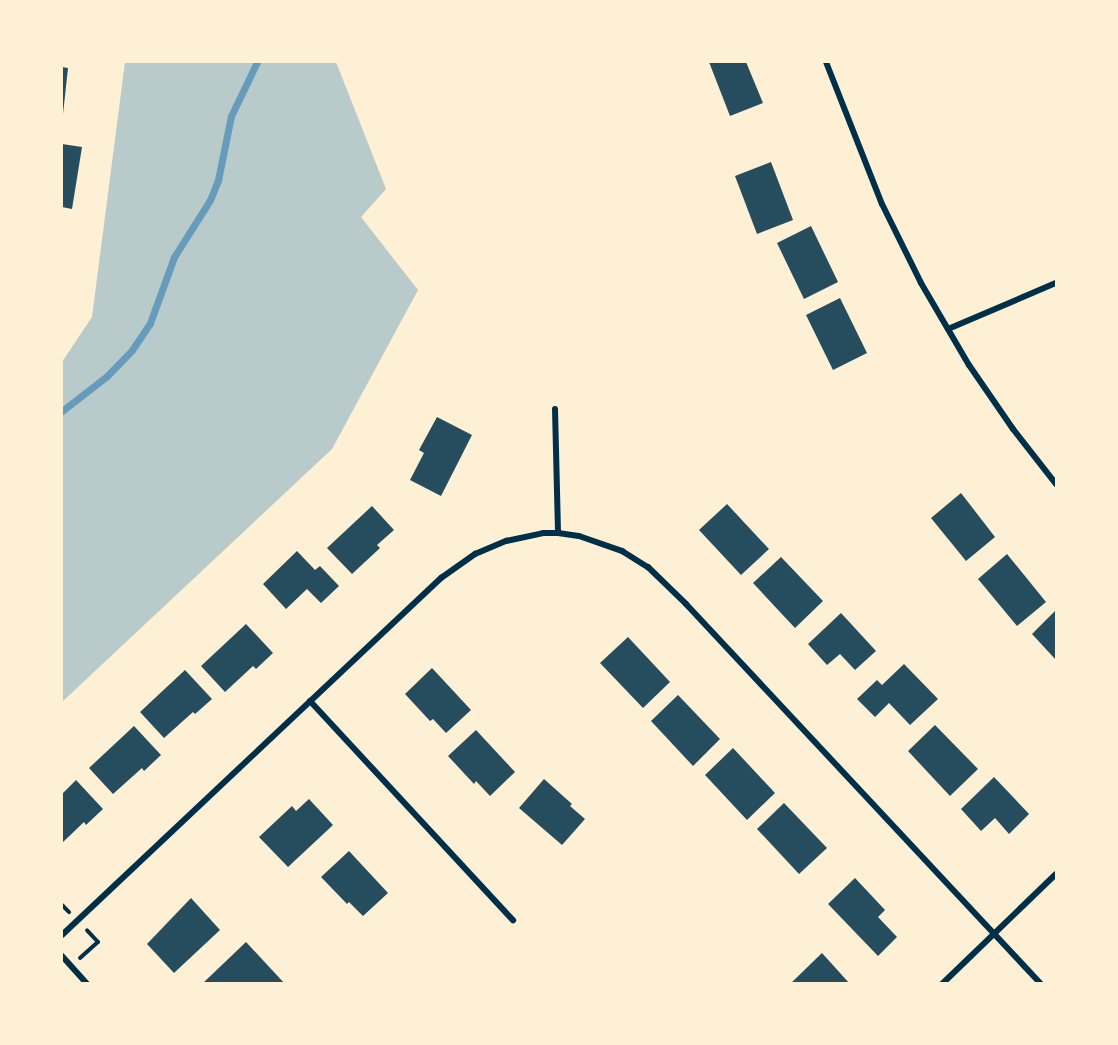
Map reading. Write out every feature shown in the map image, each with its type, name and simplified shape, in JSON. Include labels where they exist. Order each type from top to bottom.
[{"type":"street","points":[[826,62],[882,204],[921,283],[1013,429],[1056,484]]},
{"type":"street","points":[[948,329],[1056,283]]},
{"type":"street","points":[[555,409],[558,533]]},
{"type":"street","points":[[62,935],[459,564],[506,541],[558,533],[579,536],[622,551],[648,567],[686,604],[1041,984]]},
{"type":"street","points":[[310,701],[513,920]]},
{"type":"street","points":[[942,984],[1056,874]]},
{"type":"street","points":[[62,956],[87,984]]},
{"type":"shaded area","points":[[125,62],[336,62],[386,189],[361,217],[418,290],[332,449],[62,702],[62,362],[92,317]]},
{"type":"building","points":[[709,62],[746,62],[763,103],[730,116]]},
{"type":"building","points":[[62,67],[68,68],[63,114],[62,114]]},
{"type":"building","points":[[62,144],[82,147],[72,209],[62,207]]},
{"type":"building","points":[[771,162],[793,220],[757,234],[735,176]]},
{"type":"building","points":[[811,226],[838,282],[804,299],[777,243]]},
{"type":"building","points":[[840,298],[867,353],[833,370],[806,315]]},
{"type":"building","points":[[437,417],[472,435],[441,496],[410,480],[424,453],[419,450]]},
{"type":"building","points":[[961,493],[995,537],[966,561],[931,518]]},
{"type":"building","points":[[727,504],[769,549],[741,575],[699,530]]},
{"type":"building","points":[[372,506],[394,530],[377,545],[380,548],[352,574],[327,548]]},
{"type":"building","points":[[297,551],[315,570],[320,566],[339,586],[321,603],[307,589],[286,609],[263,584]]},
{"type":"building","points":[[1007,554],[1046,602],[1017,626],[978,579]]},
{"type":"building","points":[[781,557],[823,601],[795,628],[753,583]]},
{"type":"building","points":[[1056,610],[1056,660],[1032,634]]},
{"type":"building","points":[[841,613],[876,651],[855,670],[840,654],[827,665],[808,644]]},
{"type":"building","points":[[246,624],[273,653],[256,669],[253,666],[225,692],[201,666]]},
{"type":"building","points":[[628,637],[670,682],[643,708],[600,663]]},
{"type":"building","points":[[904,664],[938,699],[910,725],[889,703],[875,717],[857,699],[877,680],[882,685]]},
{"type":"building","points":[[432,668],[471,710],[446,733],[433,719],[430,721],[405,694]]},
{"type":"building","points":[[185,670],[212,699],[195,714],[193,712],[164,738],[140,712]]},
{"type":"building","points":[[678,695],[720,739],[693,766],[651,721]]},
{"type":"building","points":[[935,725],[978,769],[950,796],[908,751]]},
{"type":"building","points":[[134,726],[161,755],[144,771],[142,768],[113,794],[89,768]]},
{"type":"building","points":[[476,730],[515,772],[490,796],[476,781],[474,784],[448,756]]},
{"type":"building","points":[[733,748],[775,793],[747,820],[705,775]]},
{"type":"building","points":[[994,777],[1029,814],[1009,834],[995,818],[981,831],[961,809]]},
{"type":"building","points":[[544,779],[585,819],[562,845],[519,808]]},
{"type":"building","points":[[76,780],[103,809],[86,825],[84,822],[62,843],[62,794]]},
{"type":"building","points":[[309,799],[333,825],[288,867],[259,837],[292,806],[296,811]]},
{"type":"building","points":[[784,803],[827,848],[799,874],[757,829]]},
{"type":"building","points":[[349,851],[388,893],[363,916],[349,902],[347,904],[321,877]]},
{"type":"building","points":[[855,878],[885,910],[878,917],[897,937],[878,956],[828,904]]},
{"type":"building","points":[[191,898],[220,930],[174,973],[147,944]]},
{"type":"building","points":[[246,942],[285,984],[202,984]]},
{"type":"building","points":[[822,953],[850,984],[790,984]]},
{"type":"waterway","points":[[62,411],[107,376],[132,350],[150,323],[174,257],[210,200],[218,180],[231,116],[257,62]]}]
